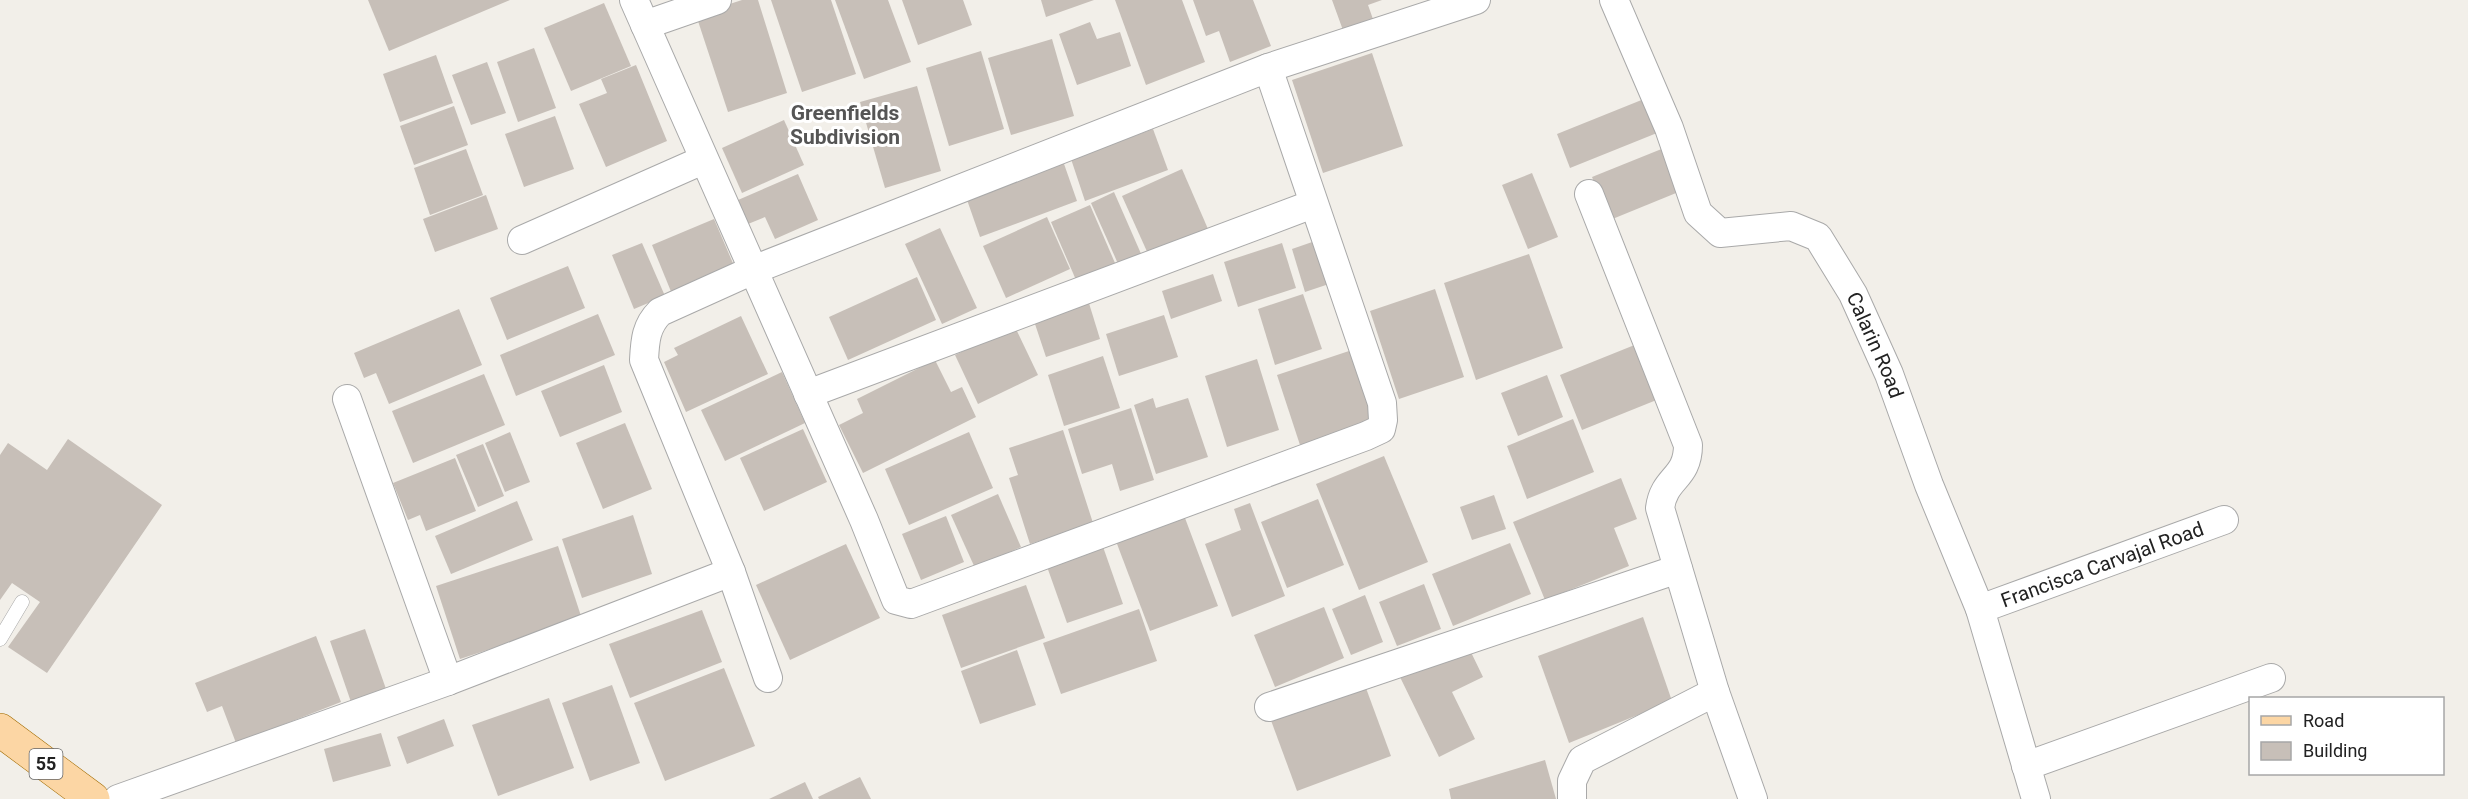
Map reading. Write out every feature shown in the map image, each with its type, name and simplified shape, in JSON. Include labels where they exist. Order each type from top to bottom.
[{"type":"main road","name":"55","points":[[0,730],[93,799]]},
{"type":"street","points":[[717,0],[639,12],[864,520],[889,587],[896,600],[911,603],[1380,429],[1383,420],[1383,403],[1312,204],[1268,69]]},
{"type":"street","points":[[768,678],[731,572],[644,360],[645,337],[651,321],[660,312],[753,270],[1268,69],[1476,0]]},
{"type":"street","name":"Calarin Road","points":[[1614,0],[1669,128],[1698,213],[1719,233],[1791,226],[1818,237],[1853,294],[1889,374],[1929,485],[1980,609],[2036,799]]},
{"type":"street","points":[[522,240],[703,160]]},
{"type":"street","points":[[1589,194],[1688,446],[1685,467],[1665,488],[1660,508],[1715,692],[1753,799]]},
{"type":"street","points":[[808,394],[1312,204]]},
{"type":"street","points":[[347,399],[448,681]]},
{"type":"street","name":"Francisca Carvajal Road","points":[[1980,609],[2224,520]]},
{"type":"street","points":[[1269,707],[1678,569]]},
{"type":"street","points":[[118,799],[448,681],[731,572]]},
{"type":"street","points":[[2026,766],[2271,678]]},
{"type":"street","points":[[1572,799],[1572,781],[1582,760],[1715,692]]},
{"type":"lane","points":[[0,639],[22,602]]},
{"type":"building","points":[[368,0],[510,0],[389,51]]},
{"type":"building","points":[[742,0],[758,0],[787,93],[728,112],[696,15]]},
{"type":"building","points":[[771,0],[831,0],[856,74],[802,92]]},
{"type":"building","points":[[835,0],[888,0],[911,62],[864,79]]},
{"type":"building","points":[[902,0],[963,0],[972,25],[918,45]]},
{"type":"building","points":[[1041,0],[1094,0],[1046,17]]},
{"type":"building","points":[[1115,0],[1182,0],[1205,62],[1146,85]]},
{"type":"building","points":[[1193,0],[1253,0],[1271,46],[1230,62],[1219,31],[1206,36]]},
{"type":"building","points":[[1332,0],[1382,0],[1368,5],[1374,22],[1344,33]]},
{"type":"building","points":[[604,3],[631,66],[571,91],[544,28]]},
{"type":"building","points":[[1090,22],[1097,39],[1120,32],[1131,66],[1077,85],[1059,34]]},
{"type":"building","points":[[1052,39],[1074,116],[1011,135],[988,58]]},
{"type":"building","points":[[534,48],[556,108],[518,122],[497,62]]},
{"type":"building","points":[[981,51],[1004,129],[949,146],[926,68]]},
{"type":"building","points":[[1372,53],[1403,146],[1323,173],[1292,80]]},
{"type":"building","points":[[436,55],[453,103],[400,122],[383,74]]},
{"type":"building","points":[[487,62],[506,113],[471,125],[452,75]]},
{"type":"building","points":[[636,65],[667,141],[606,167],[579,104],[607,93],[601,79]]},
{"type":"building","points":[[917,86],[941,171],[885,188],[860,102]]},
{"type":"building","points":[[1644,99],[1657,133],[1570,168],[1557,134]]},
{"type":"building","points":[[454,106],[468,145],[414,165],[400,126]]},
{"type":"building","points":[[555,116],[574,169],[524,187],[505,134]]},
{"type":"building","points":[[784,120],[804,165],[742,193],[722,148]]},
{"type":"building","points":[[1153,129],[1168,170],[1085,201],[1071,159]]},
{"type":"building","points":[[1664,148],[1681,191],[1610,220],[1592,177]]},
{"type":"building","points":[[466,149],[483,195],[430,215],[414,168]]},
{"type":"building","points":[[1063,161],[1077,201],[980,237],[966,197]]},
{"type":"building","points":[[1182,169],[1208,229],[1149,256],[1122,196]]},
{"type":"building","points":[[1532,173],[1558,237],[1528,249],[1502,185]]},
{"type":"building","points":[[798,174],[818,220],[775,239],[765,217],[748,224],[738,200]]},
{"type":"building","points":[[1114,192],[1142,256],[1119,266],[1091,203]]},
{"type":"building","points":[[486,195],[498,229],[435,252],[423,219]]},
{"type":"building","points":[[1090,205],[1115,263],[1076,280],[1051,222]]},
{"type":"building","points":[[1047,217],[1070,269],[1006,298],[983,246]]},
{"type":"building","points":[[714,219],[735,268],[672,294],[652,245]]},
{"type":"building","points":[[940,228],[977,308],[942,324],[905,244]]},
{"type":"building","points":[[1318,240],[1332,283],[1305,292],[1292,249]]},
{"type":"building","points":[[642,243],[665,296],[634,309],[612,255]]},
{"type":"building","points":[[1282,243],[1296,288],[1238,307],[1224,262]]},
{"type":"building","points":[[1529,254],[1563,348],[1476,380],[1444,283]]},
{"type":"building","points":[[568,266],[585,308],[507,340],[490,298]]},
{"type":"building","points":[[1213,274],[1222,301],[1171,319],[1162,291]]},
{"type":"building","points":[[917,277],[936,320],[848,360],[829,317]]},
{"type":"building","points":[[1435,289],[1464,377],[1399,399],[1370,311]]},
{"type":"building","points":[[1303,294],[1322,349],[1275,365],[1258,309]]},
{"type":"building","points":[[1088,300],[1100,339],[1046,357],[1033,318]]},
{"type":"building","points":[[459,309],[482,365],[389,404],[376,373],[364,378],[354,353]]},
{"type":"building","points":[[598,314],[615,355],[516,396],[500,355]]},
{"type":"building","points":[[1164,315],[1178,357],[1119,376],[1106,334]]},
{"type":"building","points":[[741,316],[768,374],[686,412],[664,362],[678,355],[674,348]]},
{"type":"building","points":[[1015,327],[1038,375],[978,404],[955,355]]},
{"type":"building","points":[[1637,344],[1659,399],[1582,430],[1560,375]]},
{"type":"building","points":[[1352,350],[1375,420],[1300,445],[1277,375]]},
{"type":"building","points":[[1103,356],[1120,408],[1064,426],[1048,375]]},
{"type":"building","points":[[1257,359],[1279,430],[1227,447],[1205,376]]},
{"type":"building","points":[[935,360],[951,392],[962,387],[976,417],[863,473],[839,425],[863,413],[857,399]]},
{"type":"building","points":[[604,365],[622,412],[560,437],[541,391]]},
{"type":"building","points":[[782,372],[805,423],[725,461],[701,410]]},
{"type":"building","points":[[484,374],[505,425],[413,463],[392,411]]},
{"type":"building","points":[[1547,375],[1563,417],[1518,436],[1501,393]]},
{"type":"building","points":[[1153,398],[1156,408],[1188,398],[1208,457],[1156,474],[1134,405]]},
{"type":"building","points":[[1131,408],[1154,480],[1120,491],[1112,464],[1082,474],[1068,429]]},
{"type":"building","points":[[1573,419],[1594,472],[1527,499],[1507,446]]},
{"type":"building","points":[[625,423],[652,489],[603,509],[576,443]]},
{"type":"building","points":[[803,429],[827,482],[764,511],[740,458]]},
{"type":"building","points":[[1063,430],[1093,523],[1030,544],[1009,478],[1018,475],[1009,448]]},
{"type":"building","points":[[510,432],[530,482],[505,492],[485,443]]},
{"type":"building","points":[[969,432],[993,488],[909,525],[885,469]]},
{"type":"building","points":[[68,439],[162,505],[47,673],[8,647],[40,602],[12,583],[0,600],[0,455],[8,443],[47,470]]},
{"type":"building","points":[[483,444],[504,496],[478,507],[456,455]]},
{"type":"building","points":[[1384,456],[1428,562],[1359,590],[1316,484]]},
{"type":"building","points":[[455,458],[476,511],[426,531],[420,515],[408,520],[393,483]]},
{"type":"building","points":[[1621,478],[1637,519],[1614,528],[1629,566],[1545,600],[1513,522]]},
{"type":"building","points":[[998,494],[1021,547],[975,568],[951,515]]},
{"type":"building","points":[[1494,495],[1506,529],[1472,540],[1460,507]]},
{"type":"building","points":[[1318,499],[1344,565],[1287,588],[1261,522]]},
{"type":"building","points":[[517,501],[533,540],[451,574],[435,536]]},
{"type":"building","points":[[1250,503],[1285,596],[1232,617],[1205,544],[1241,530],[1234,509]]},
{"type":"building","points":[[1182,510],[1218,606],[1150,631],[1114,536]]},
{"type":"building","points":[[633,515],[652,574],[582,598],[562,539]]},
{"type":"building","points":[[946,516],[964,562],[921,580],[902,534]]},
{"type":"building","points":[[1101,541],[1123,604],[1067,623],[1045,561]]},
{"type":"building","points":[[1510,543],[1531,594],[1453,626],[1432,574]]},
{"type":"building","points":[[846,544],[880,618],[790,660],[756,585]]},
{"type":"building","points":[[558,546],[582,619],[460,659],[436,586]]},
{"type":"building","points":[[1424,584],[1441,629],[1397,646],[1379,602]]},
{"type":"building","points":[[1026,585],[1045,638],[961,668],[942,615]]},
{"type":"building","points":[[1365,595],[1383,642],[1351,655],[1332,609]]},
{"type":"building","points":[[1324,607],[1344,658],[1275,687],[1254,635]]},
{"type":"building","points":[[1139,609],[1157,661],[1061,694],[1043,643]]},
{"type":"building","points":[[702,610],[722,662],[630,698],[609,644]]},
{"type":"building","points":[[1643,617],[1672,701],[1569,743],[1538,656]]},
{"type":"building","points":[[365,629],[386,689],[351,702],[330,641]]},
{"type":"building","points":[[316,636],[341,702],[236,743],[222,706],[207,712],[195,683]]},
{"type":"building","points":[[1467,644],[1483,677],[1452,692],[1475,739],[1439,757],[1400,677]]},
{"type":"building","points":[[1017,650],[1036,705],[980,724],[961,671]]},
{"type":"building","points":[[724,668],[755,746],[665,781],[634,703]]},
{"type":"building","points":[[1363,680],[1391,756],[1297,791],[1269,715]]},
{"type":"building","points":[[612,685],[640,763],[590,781],[562,703]]},
{"type":"building","points":[[549,698],[574,768],[498,796],[472,725]]},
{"type":"building","points":[[444,719],[454,746],[407,764],[397,737]]},
{"type":"building","points":[[381,733],[391,766],[333,782],[324,749]]},
{"type":"building","points":[[1545,760],[1556,799],[1451,799],[1449,789]]},
{"type":"building","points":[[860,777],[871,799],[819,799],[818,797]]},
{"type":"building","points":[[805,782],[813,799],[769,799]]},
{"type":"district","name":"Greenfields Subdivision","points":[[845,125]]}]
